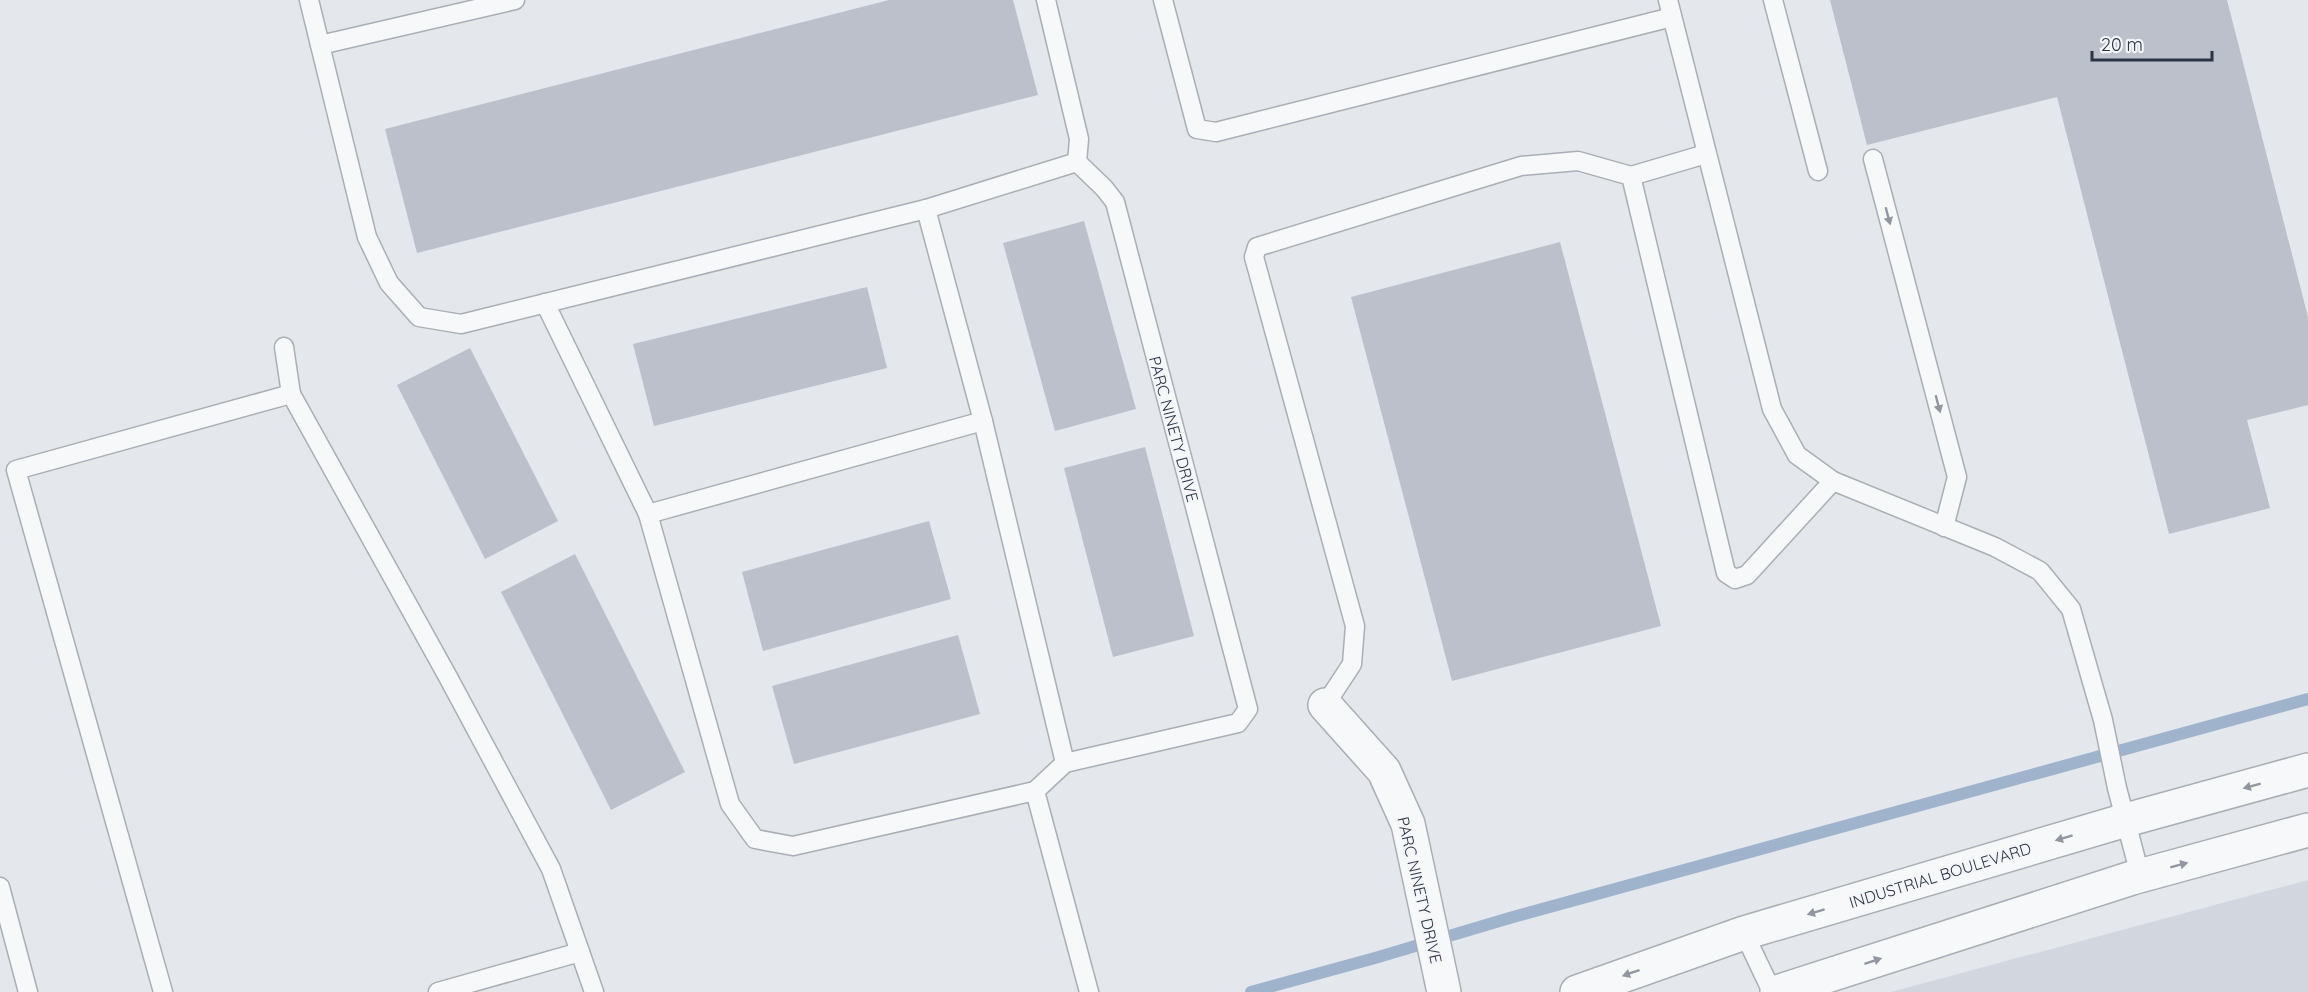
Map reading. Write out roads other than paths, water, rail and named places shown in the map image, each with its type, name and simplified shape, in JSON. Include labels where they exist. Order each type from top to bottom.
[{"type":"street","name":"PARC NINETY DRIVE","points":[[1325,705],[1384,771],[1408,824],[1442,982]]},
{"type":"street","name":"INDUSTRIAL BOULEVARD","points":[[1577,992],[1744,933],[2126,820],[2308,771]]},
{"type":"street","points":[[1777,992],[2140,875],[2308,830]]},
{"type":"lane","points":[[309,0],[367,237],[389,283],[419,317],[461,324],[926,209],[1077,162],[1079,139],[1046,0]]},
{"type":"lane","points":[[320,45],[515,0]]},
{"type":"lane","points":[[1163,0],[1197,129],[1216,132],[1670,8],[1772,409],[1797,455],[1833,481],[1995,548],[2040,571],[2071,609],[2103,720],[2117,788],[2140,875]]},
{"type":"lane","points":[[1773,0],[1818,171]]},
{"type":"lane","points":[[1325,705],[1352,664],[1354,626],[1254,257],[1257,248],[1521,166],[1578,161],[1631,176],[1706,154]]},
{"type":"lane","points":[[1872,159],[1957,477],[1944,527]]},
{"type":"lane","name":"PARC NINETY DRIVE","points":[[1065,763],[1238,723],[1248,709],[1115,202],[1077,162]]},
{"type":"lane","points":[[1631,176],[1726,573],[1735,579],[1747,575],[1833,481]]},
{"type":"lane","points":[[545,303],[648,514],[730,804],[755,839],[793,846],[1035,790],[1065,763],[984,421],[926,209]]},
{"type":"lane","points":[[285,347],[291,394],[453,686],[551,869],[594,992]]},
{"type":"lane","points":[[163,992],[16,470],[291,394]]},
{"type":"lane","points":[[648,514],[984,421]]},
{"type":"lane","points":[[1035,790],[1089,992]]},
{"type":"lane","points":[[0,887],[28,992]]},
{"type":"lane","points":[[1744,933],[1772,992]]},
{"type":"lane","points":[[438,992],[580,952]]},
{"type":"waterway","points":[[1251,992],[1513,917],[2308,699]]}]
